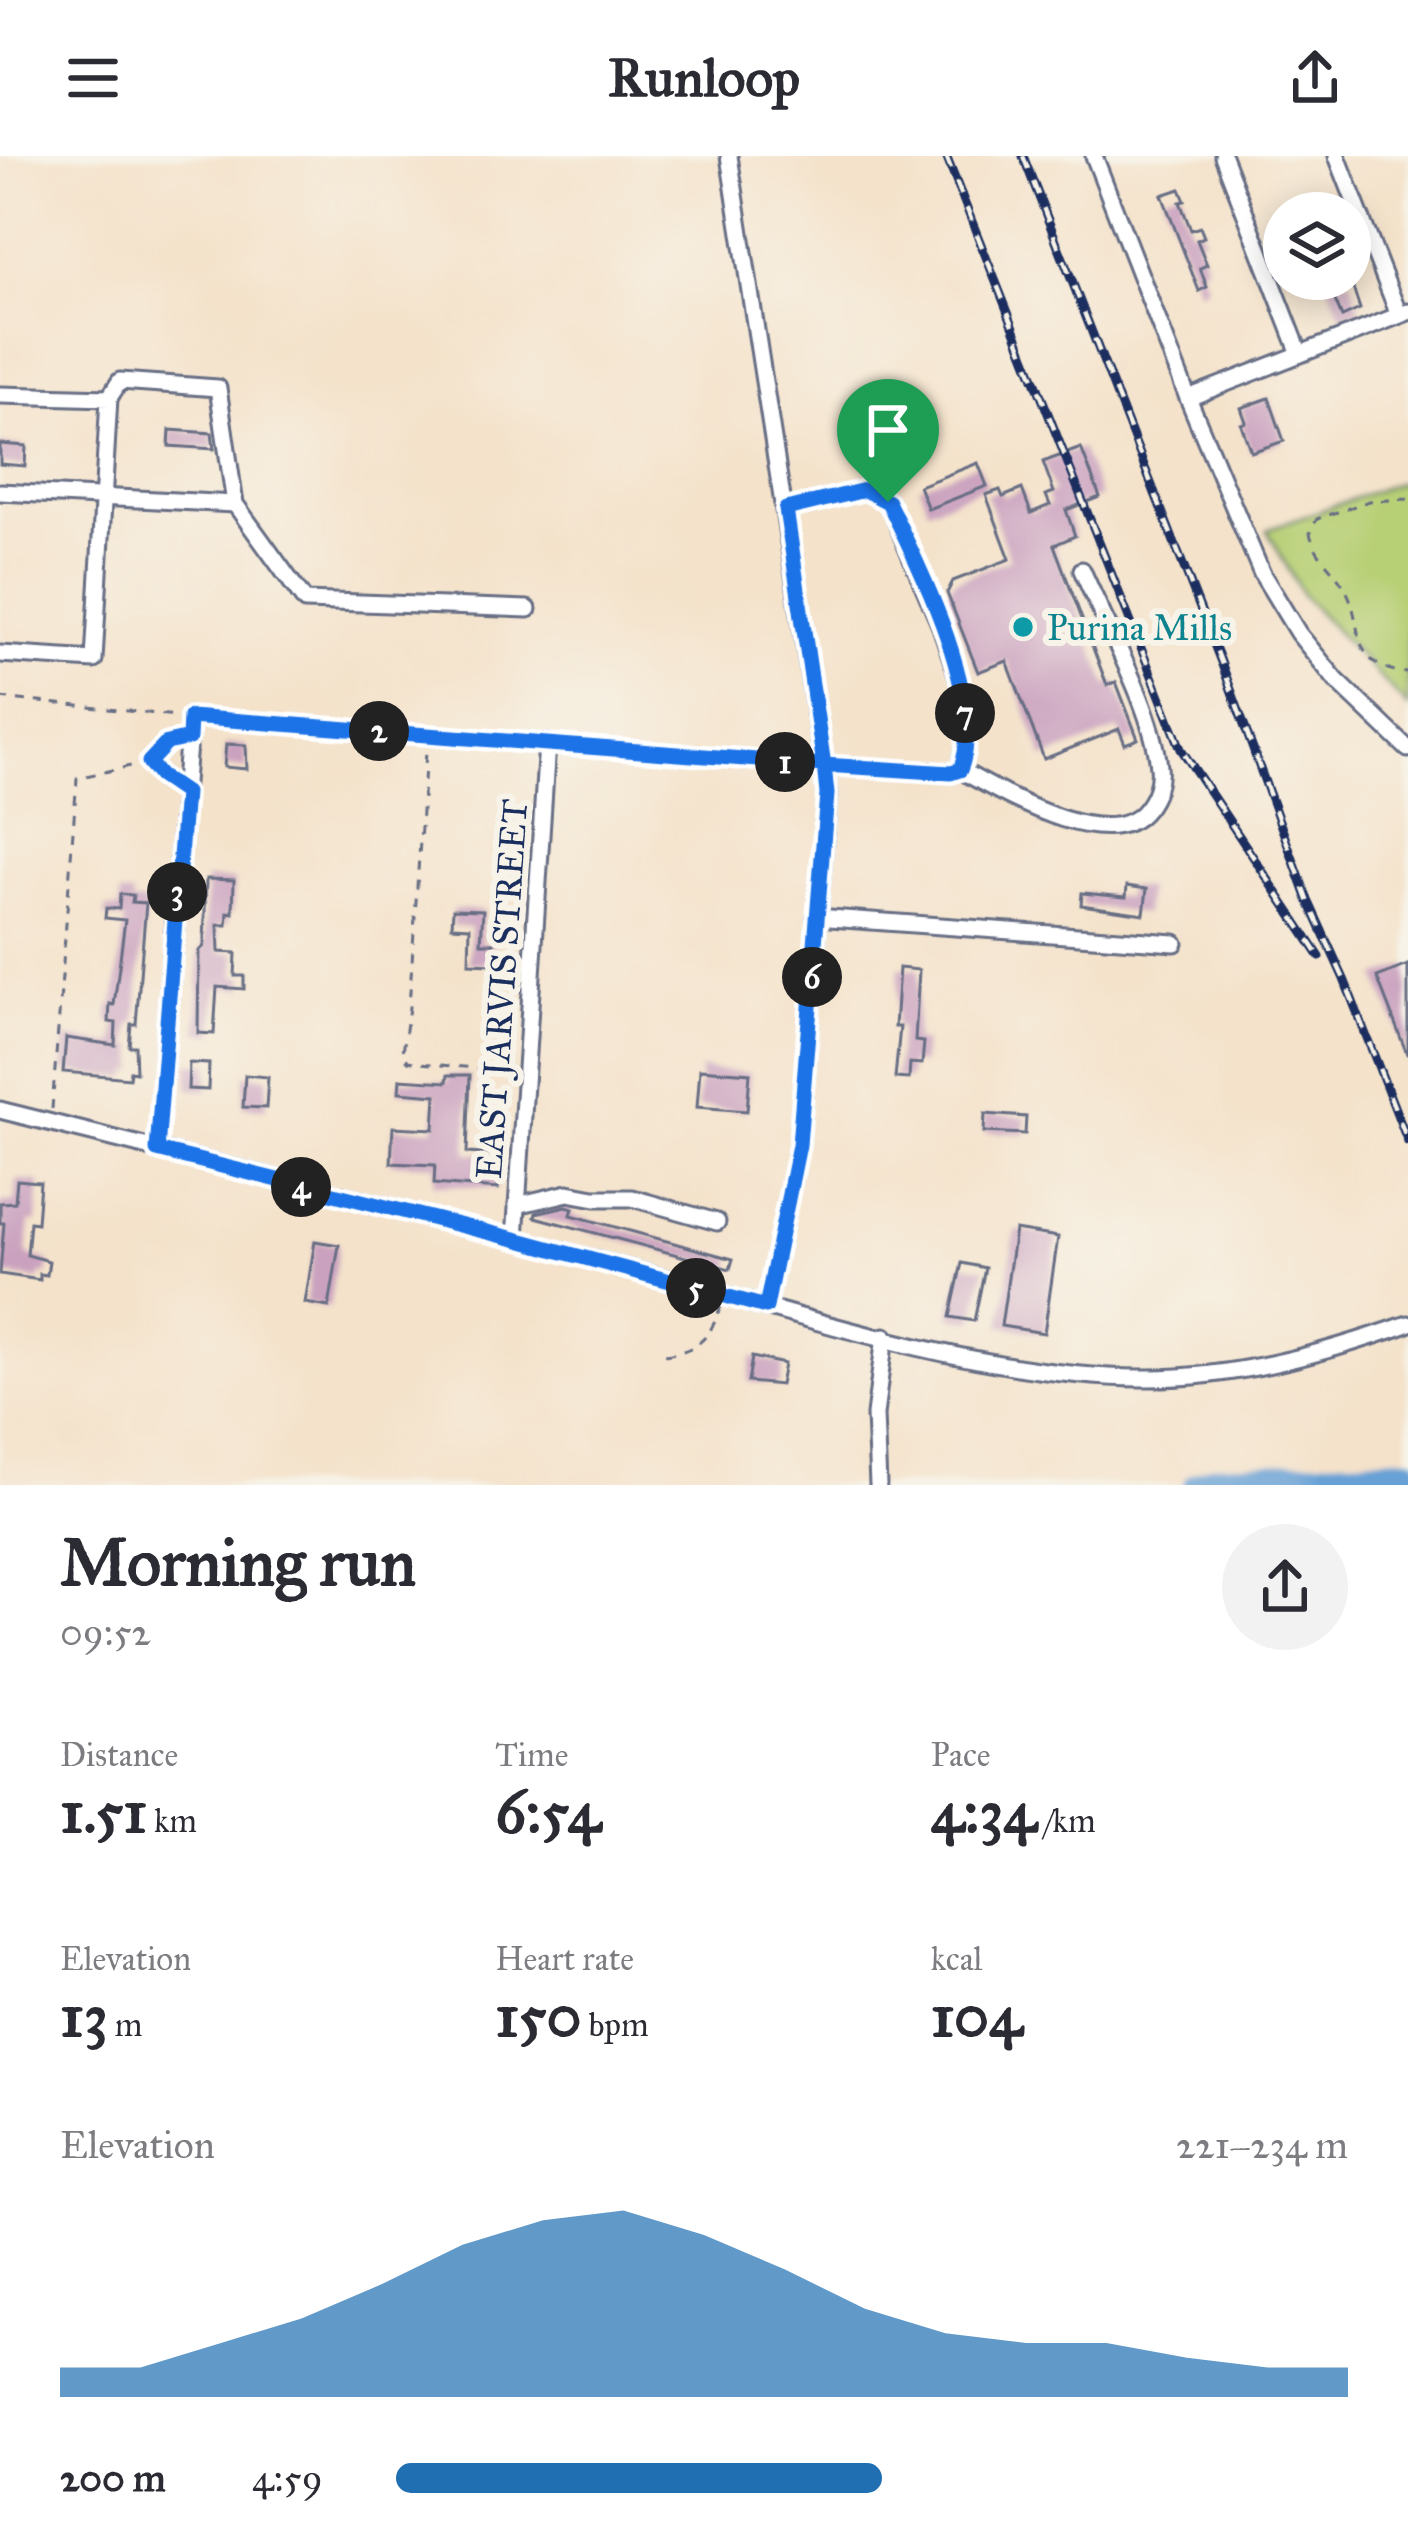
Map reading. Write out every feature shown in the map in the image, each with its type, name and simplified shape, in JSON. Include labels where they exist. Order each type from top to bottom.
[{"type":"street","points":[[729,156],[827,794],[799,1145],[766,1307]]},
{"type":"street","points":[[1094,156],[1262,574],[1336,680],[1408,749]]},
{"type":"street","points":[[1223,156],[1300,354]]},
{"type":"street","points":[[1188,398],[1403,314],[1337,156]]},
{"type":"street","points":[[0,654],[94,660],[109,398],[120,381],[218,388],[235,504],[305,601],[528,609]]},
{"type":"street","points":[[0,395],[109,398]]},
{"type":"street","points":[[786,509],[865,490],[888,502],[941,626],[962,689],[968,736],[960,770]]},
{"type":"street","points":[[0,492],[235,504]]},
{"type":"street","points":[[824,765],[960,770],[1033,808],[1090,824],[1119,825],[1142,815],[1155,796],[1160,771],[1150,728],[1082,570]]},
{"type":"street","points":[[157,1150],[190,717]]},
{"type":"street","name":"EAST JARVIS STREET","points":[[515,1239],[547,742]]},
{"type":"street","points":[[816,917],[1175,943]]},
{"type":"street","points":[[0,1110],[766,1307],[1028,1369],[1144,1378],[1263,1366],[1408,1324]]},
{"type":"street","points":[[517,1205],[568,1192],[632,1198],[716,1222]]},
{"type":"street","points":[[878,1485],[875,1415],[885,1336]]},
{"type":"path","points":[[1408,499],[1357,504],[1317,519],[1310,533],[1322,560],[1347,592],[1363,649],[1380,665],[1408,673]]},
{"type":"path","points":[[0,698],[824,765]]},
{"type":"path","points":[[427,734],[403,1052],[408,1060],[419,1063],[526,1072]]},
{"type":"path","points":[[51,1123],[77,778],[149,762],[167,743],[189,738]]},
{"type":"path","points":[[149,762],[185,793]]},
{"type":"path","points":[[665,1355],[699,1346],[711,1334],[725,1296]]},
{"type":"green space","points":[[1408,479],[1408,707],[1303,596],[1267,530]]},
{"type":"building","points":[[1180,189],[1191,230],[1200,227],[1204,237],[1197,240],[1207,265],[1200,268],[1207,287],[1199,291],[1162,195]]},
{"type":"building","points":[[1335,300],[1357,300],[1360,309],[1342,317]]},
{"type":"building","points":[[1269,398],[1284,441],[1251,452],[1241,408]]},
{"type":"building","points":[[170,430],[212,433],[214,449],[169,446]]},
{"type":"building","points":[[0,444],[26,446],[25,466],[0,464]]},
{"type":"building","name":"Purina Mills","points":[[1081,448],[1100,497],[1066,510],[1075,536],[1054,545],[1107,685],[1116,682],[1138,739],[1125,744],[1119,729],[1044,759],[1007,661],[978,672],[947,593],[953,581],[1010,559],[986,495],[1000,490],[1003,497],[1022,489],[1031,513],[1050,505],[1046,495],[1054,492],[1043,462]]},
{"type":"building","points":[[978,463],[987,486],[928,509],[919,486]]},
{"type":"building","points":[[226,744],[246,745],[247,769],[224,767]]},
{"type":"building","points":[[206,879],[234,880],[233,913],[228,912],[227,925],[218,925],[219,952],[236,953],[235,976],[244,976],[244,989],[217,987],[214,1034],[198,1033]]},
{"type":"building","points":[[1127,886],[1147,889],[1144,914],[1081,905],[1082,893],[1126,897]]},
{"type":"building","points":[[120,894],[133,895],[132,902],[146,903],[136,1024],[131,1024],[129,1046],[135,1046],[136,1072],[130,1071],[129,1078],[63,1072],[66,1038],[115,1045],[116,1023],[109,1022],[110,1004],[114,1005],[125,920],[105,918],[106,908],[119,909]]},
{"type":"building","points":[[453,909],[483,910],[481,943],[494,943],[494,964],[469,963],[470,927],[452,926]]},
{"type":"building","points":[[1408,965],[1408,1054],[1407,1054],[1377,977]]},
{"type":"building","points":[[899,968],[919,970],[915,1041],[924,1042],[922,1064],[910,1063],[909,1079],[895,1078]]},
{"type":"building","points":[[189,1063],[209,1064],[208,1090],[188,1089]]},
{"type":"building","points":[[700,1069],[750,1073],[747,1111],[697,1107]]},
{"type":"building","points":[[245,1075],[268,1077],[266,1108],[243,1107]]},
{"type":"building","points":[[448,1075],[470,1075],[467,1153],[500,1155],[498,1189],[434,1184],[435,1165],[391,1163],[393,1127],[434,1129],[436,1095],[399,1092],[400,1079],[447,1082]]},
{"type":"building","points":[[985,1114],[1026,1117],[1025,1134],[984,1132]]},
{"type":"building","points":[[17,1180],[40,1182],[37,1223],[30,1222],[27,1255],[49,1261],[47,1275],[40,1274],[40,1280],[0,1274],[4,1223],[0,1223],[0,1203],[15,1202]]},
{"type":"building","points":[[573,1208],[571,1215],[733,1259],[730,1269],[535,1217]]},
{"type":"building","points":[[1015,1230],[1058,1237],[1044,1333],[1001,1326]]},
{"type":"building","points":[[315,1241],[339,1245],[329,1307],[305,1303]]},
{"type":"building","points":[[962,1263],[985,1268],[974,1321],[950,1317]]},
{"type":"building","points":[[752,1357],[784,1364],[780,1385],[748,1382]]},
{"type":"waterway","points":[[1195,1485],[1215,1476],[1408,1469]]},
{"type":"railway","points":[[946,156],[1181,749],[1320,957]]},
{"type":"railway","points":[[1023,156],[1221,662],[1308,900],[1408,1142]]},
{"type":"place","name":"Purina Mills","points":[[1023,627]]},
{"type":"route","points":[[888,502],[865,490],[786,509],[824,765],[190,717],[189,738],[167,743],[149,762],[185,793],[157,1150],[766,1307],[799,1145],[827,794],[824,765],[951,773],[960,770],[968,736],[962,689],[941,626],[888,502]]}]
